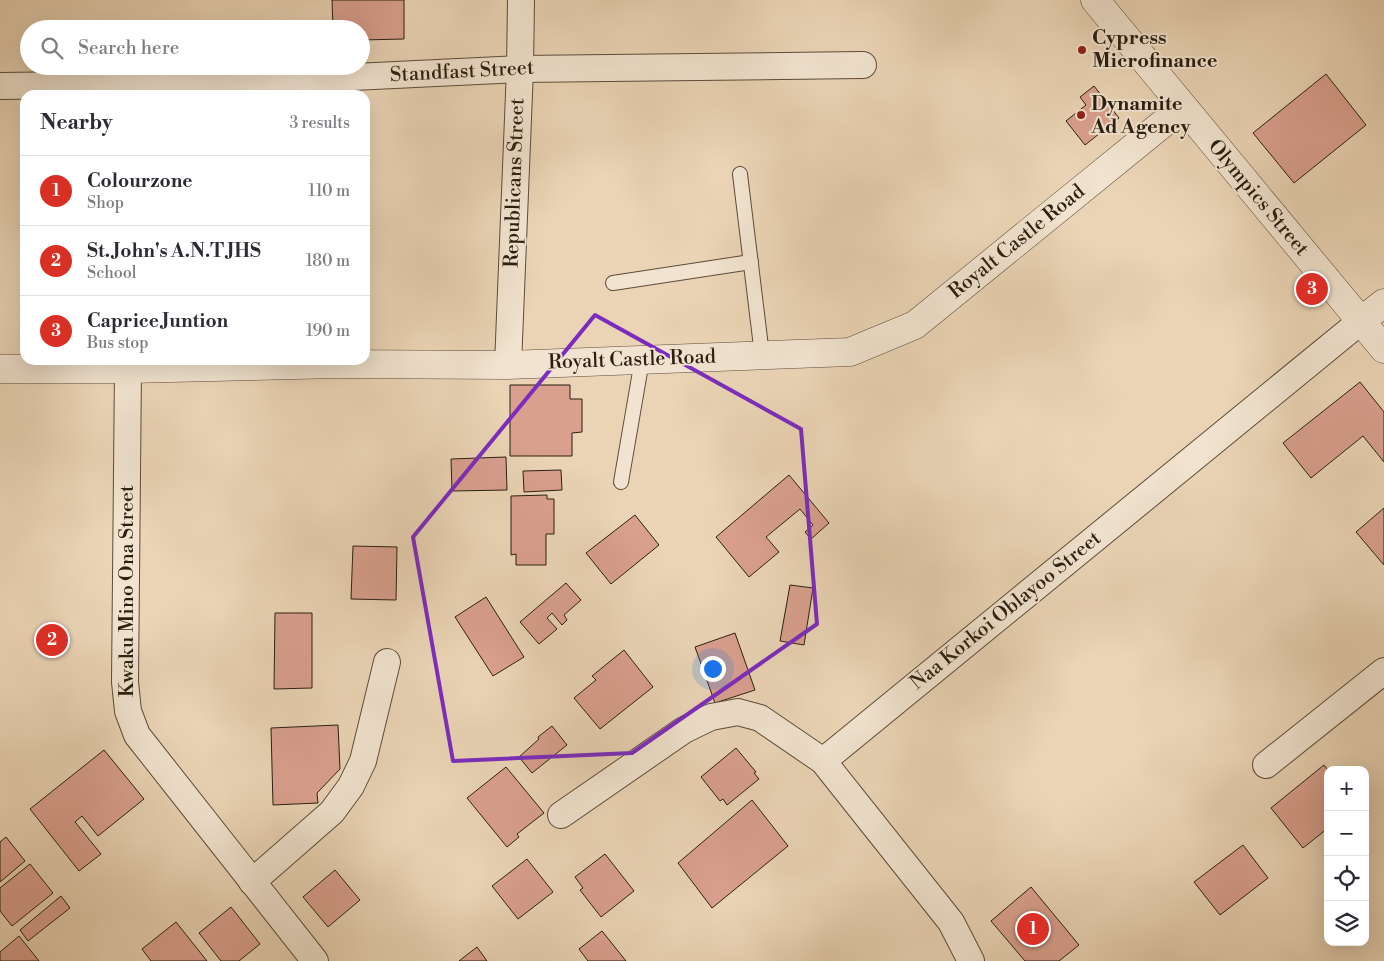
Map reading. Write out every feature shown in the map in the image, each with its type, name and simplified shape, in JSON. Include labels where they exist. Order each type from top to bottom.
[{"type":"street","name":"Republicans Street","points":[[508,365],[521,0]]},
{"type":"street","name":"Olympics Street","points":[[1094,0],[1384,349]]},
{"type":"street","name":"Standfast Street","points":[[0,86],[230,83],[520,69],[863,65]]},
{"type":"street","name":"Royalt Castle Road","points":[[370,364],[508,365],[850,352],[915,325],[1182,108]]},
{"type":"street","name":"Naa Korkoi Oblayoo Street","points":[[823,761],[1384,303]]},
{"type":"street","name":"Royalt Castle Road","points":[[0,368],[285,365]]},
{"type":"street","name":"Kwaku Mino Ona Street","points":[[128,368],[124,682],[128,711],[137,735],[315,961]]},
{"type":"street","points":[[252,882],[332,812],[351,786],[363,761],[387,662]]},
{"type":"street","points":[[1266,765],[1384,671]]},
{"type":"street","points":[[561,815],[684,730],[711,717],[738,712],[760,718],[823,761],[951,922],[971,961]]},
{"type":"lane","points":[[740,174],[762,355]]},
{"type":"lane","points":[[613,283],[751,262]]},
{"type":"lane","points":[[621,482],[642,360]]},
{"type":"highlighted area","points":[[595,315],[801,429],[817,624],[632,753],[453,761],[413,537]]},
{"type":"building","points":[[332,0],[404,0],[404,39],[370,40],[370,20],[333,20]]},
{"type":"building","points":[[1326,74],[1366,125],[1294,183],[1253,133]]},
{"type":"building","points":[[1094,86],[1119,118],[1085,145],[1066,121],[1086,105],[1080,97]]},
{"type":"building","points":[[1360,382],[1384,412],[1384,462],[1363,436],[1311,478],[1283,443]]},
{"type":"building","points":[[510,385],[570,385],[570,399],[582,399],[582,432],[572,433],[572,456],[510,456]]},
{"type":"building","points":[[506,457],[507,490],[452,491],[451,459]]},
{"type":"building","points":[[561,470],[562,490],[524,492],[523,471]]},
{"type":"building","points":[[789,475],[829,523],[811,539],[805,532],[813,525],[800,509],[766,537],[779,552],[749,577],[716,537]]},
{"type":"building","points":[[547,495],[547,499],[554,499],[554,534],[546,534],[546,565],[516,565],[516,554],[511,555],[511,496]]},
{"type":"building","points":[[1384,508],[1384,565],[1356,532]]},
{"type":"building","points":[[635,515],[659,545],[611,584],[586,553]]},
{"type":"building","points":[[353,546],[397,547],[396,600],[351,599]]},
{"type":"building","points":[[566,583],[581,600],[564,615],[567,620],[562,625],[552,613],[547,618],[557,629],[539,644],[520,622]]},
{"type":"building","points":[[790,585],[813,588],[804,645],[780,641]]},
{"type":"building","points":[[486,597],[524,657],[493,676],[455,617]]},
{"type":"building","points":[[275,613],[312,613],[312,688],[274,689]]},
{"type":"building","points":[[735,633],[755,690],[715,703],[695,647]]},
{"type":"building","points":[[624,650],[653,687],[600,729],[574,698],[596,680],[592,676]]},
{"type":"building","points":[[338,725],[340,769],[317,793],[318,803],[273,805],[271,728]]},
{"type":"building","points":[[552,726],[567,745],[532,773],[519,757],[539,739],[538,737]]},
{"type":"building","points":[[736,748],[756,772],[754,773],[759,779],[727,805],[723,799],[720,801],[701,777]]},
{"type":"building","points":[[104,750],[144,799],[98,836],[82,816],[75,822],[101,854],[79,871],[30,809]]},
{"type":"building","points":[[1325,766],[1324,831],[1303,848],[1271,808]]},
{"type":"building","points":[[506,767],[544,813],[517,834],[519,837],[507,847],[467,798]]},
{"type":"building","points":[[752,800],[788,846],[712,908],[678,863]]},
{"type":"building","points":[[6,837],[25,861],[0,882],[0,842]]},
{"type":"building","points":[[1243,845],[1268,878],[1220,915],[1194,882]]},
{"type":"building","points":[[605,854],[634,891],[601,917],[580,890],[583,888],[575,877]]},
{"type":"building","points":[[527,859],[553,892],[518,919],[492,886]]},
{"type":"building","points":[[30,864],[53,893],[12,926],[0,911],[0,888]]},
{"type":"building","points":[[335,870],[360,900],[328,927],[303,897]]},
{"type":"building","points":[[1031,887],[1079,945],[1059,961],[1025,961],[991,921]]},
{"type":"building","points":[[61,896],[70,908],[28,941],[20,930]]},
{"type":"building","points":[[231,907],[260,944],[239,961],[221,961],[199,933]]},
{"type":"building","points":[[176,922],[207,961],[151,961],[142,949]]},
{"type":"building","points":[[602,931],[626,961],[588,961],[579,949]]},
{"type":"building","points":[[19,936],[39,961],[0,961],[0,952]]},
{"type":"building","points":[[477,947],[487,961],[459,961]]},
{"type":"place","name":"Cypress Microfinance","points":[[1082,50]]},
{"type":"place","name":"Dynamite Ad Agency","points":[[1081,115]]},
{"type":"place","name":"Caprice Juntion","points":[[1312,289]]},
{"type":"place","name":"St. John's A.N.T JHS","points":[[52,640]]},
{"type":"place","name":"Colourzone","points":[[1033,929]]}]
